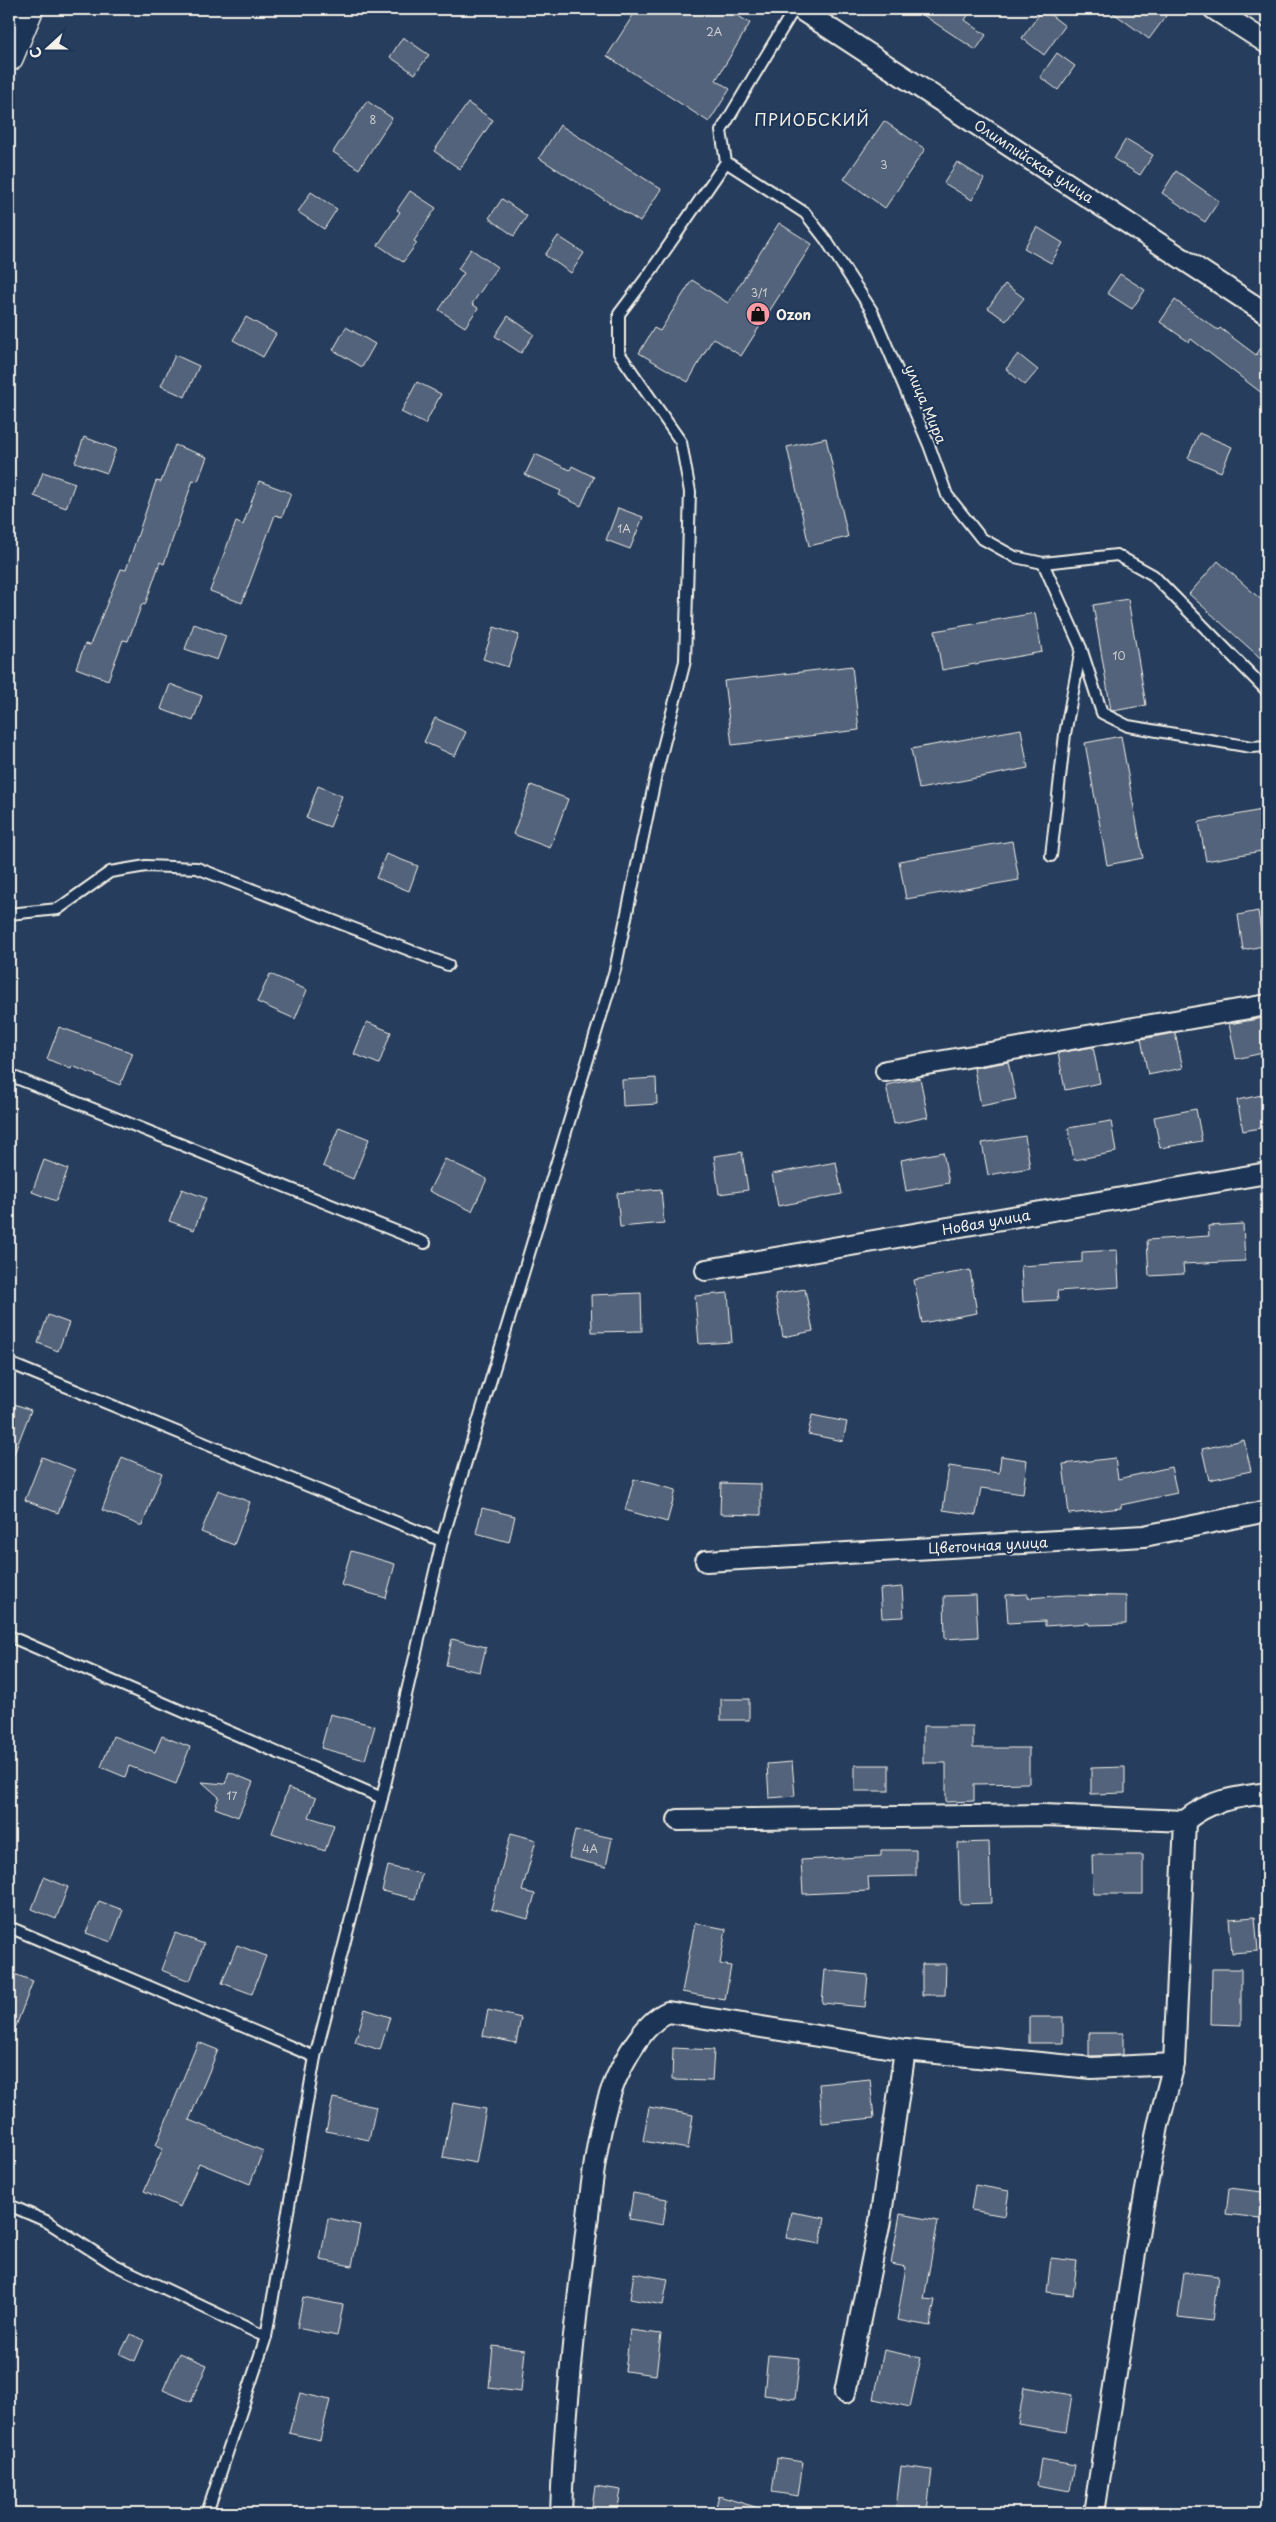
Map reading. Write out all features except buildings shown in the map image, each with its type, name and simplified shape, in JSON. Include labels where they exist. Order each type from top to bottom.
[{"type":"main road","points":[[9,57],[29,9]]},
{"type":"street","points":[[1214,9],[1267,44]]},
{"type":"street","name":"Олимпийская улица","points":[[803,10],[1267,314]]},
{"type":"street","points":[[886,1071],[1267,1005]]},
{"type":"street","name":"Новая улица","points":[[706,1270],[1267,1174]]},
{"type":"street","name":"Цветочная улица","points":[[706,1561],[1144,1536],[1267,1511]]},
{"type":"street","points":[[678,1820],[1044,1815],[1185,1821],[1198,1810],[1225,1799],[1267,1793]]},
{"type":"street","points":[[1094,2513],[1140,2222],[1158,2126],[1174,2064],[1185,1821]]},
{"type":"street","points":[[560,2513],[564,2426],[594,2167],[607,2103],[639,2037],[656,2017],[668,2012],[905,2050],[1092,2068],[1174,2064]]},
{"type":"street","points":[[845,2393],[880,2221],[905,2050]]},
{"type":"lane","points":[[207,2513],[266,2337],[315,2057],[382,1798],[442,1542],[615,970],[656,775],[684,661],[690,492],[681,442],[619,354],[619,314],[649,274],[726,162],[721,131],[803,10]]},
{"type":"lane","name":"улица Мира","points":[[726,162],[805,213],[826,240],[872,311],[929,445],[947,495],[981,538],[1015,556],[1043,562],[1117,555],[1153,575],[1267,691]]},
{"type":"lane","points":[[1043,562],[1081,648],[1102,713],[1128,726],[1251,748],[1267,746]]},
{"type":"lane","points":[[1051,856],[1065,734],[1081,648]]},
{"type":"lane","points":[[9,914],[58,909],[110,872],[146,866],[197,868],[448,965]]},
{"type":"lane","points":[[9,1075],[425,1243]]},
{"type":"lane","points":[[9,1363],[442,1542]]},
{"type":"lane","points":[[9,1636],[382,1798]]},
{"type":"lane","points":[[9,1927],[315,2057]]},
{"type":"lane","points":[[9,2205],[46,2221],[113,2264],[266,2337]]},
{"type":"place","name":"Ozon","points":[[758,314]]},
{"type":"district","name":"ПРИОБСКИЙ","points":[[812,119]]}]
